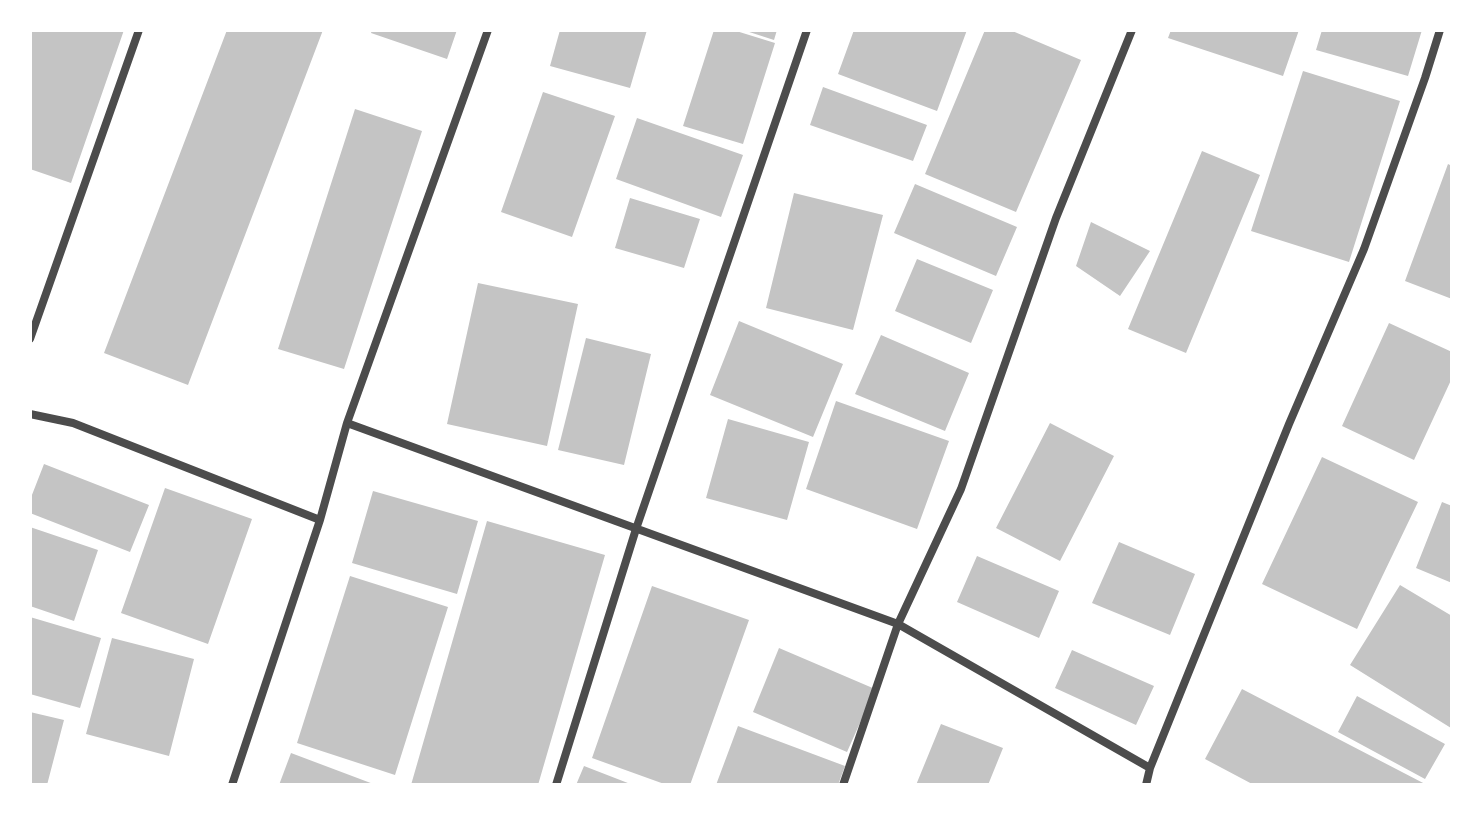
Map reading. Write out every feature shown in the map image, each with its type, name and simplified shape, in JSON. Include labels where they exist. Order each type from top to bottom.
[{"type":"street","points":[[30,339],[139,30]]},
{"type":"street","points":[[232,785],[320,520],[347,423],[488,30]]},
{"type":"street","points":[[556,785],[636,529],[807,30]]},
{"type":"street","points":[[843,785],[898,624],[961,489],[1056,218],[1132,30]]},
{"type":"street","points":[[1146,785],[1150,768],[1289,424],[1364,249],[1440,30]]},
{"type":"street","points":[[30,414],[73,423],[320,520]]},
{"type":"street","points":[[347,423],[898,624],[1150,768]]},
{"type":"building","points":[[30,30],[124,30],[71,183],[30,169]]},
{"type":"building","points":[[227,30],[323,30],[188,385],[104,353]]},
{"type":"building","points":[[372,30],[457,30],[447,59],[371,33]]},
{"type":"building","points":[[560,30],[647,30],[630,88],[550,66]]},
{"type":"building","points":[[714,30],[733,30],[775,43],[743,144],[683,126]]},
{"type":"building","points":[[743,30],[777,30],[774,40]]},
{"type":"building","points":[[854,30],[967,30],[937,111],[838,74]]},
{"type":"building","points":[[985,30],[1010,30],[1081,60],[1016,212],[925,174]]},
{"type":"building","points":[[1171,30],[1299,30],[1283,76],[1168,38]]},
{"type":"building","points":[[1322,30],[1422,30],[1408,76],[1316,50]]},
{"type":"building","points":[[1303,71],[1400,101],[1349,262],[1251,231]]},
{"type":"building","points":[[823,87],[927,125],[913,161],[810,125]]},
{"type":"building","points":[[543,92],[615,116],[572,237],[501,212]]},
{"type":"building","points":[[355,109],[422,131],[344,369],[278,349]]},
{"type":"building","points":[[637,118],[743,155],[721,217],[616,179]]},
{"type":"building","points":[[1202,151],[1260,175],[1186,353],[1128,329]]},
{"type":"building","points":[[1448,164],[1452,166],[1452,299],[1405,281]]},
{"type":"building","points":[[915,184],[1017,227],[996,276],[894,233]]},
{"type":"building","points":[[794,193],[883,215],[853,330],[766,308]]},
{"type":"building","points":[[630,198],[700,219],[684,268],[615,248]]},
{"type":"building","points":[[1091,222],[1150,251],[1120,296],[1076,266]]},
{"type":"building","points":[[917,259],[993,290],[971,343],[895,311]]},
{"type":"building","points":[[478,283],[578,304],[547,446],[447,424]]},
{"type":"building","points":[[739,321],[843,364],[813,437],[710,395]]},
{"type":"building","points":[[1389,323],[1452,352],[1452,378],[1414,460],[1342,426]]},
{"type":"building","points":[[881,335],[969,373],[945,431],[855,394]]},
{"type":"building","points":[[586,338],[651,354],[624,465],[558,450]]},
{"type":"building","points":[[836,401],[949,441],[917,529],[806,489]]},
{"type":"building","points":[[728,419],[809,442],[787,520],[706,498]]},
{"type":"building","points":[[1050,423],[1114,456],[1060,561],[996,528]]},
{"type":"building","points":[[1322,457],[1418,502],[1357,629],[1262,584]]},
{"type":"building","points":[[44,464],[149,505],[130,552],[30,513],[30,500]]},
{"type":"building","points":[[165,488],[252,519],[208,644],[121,613]]},
{"type":"building","points":[[373,491],[478,521],[457,594],[352,563]]},
{"type":"building","points":[[1442,502],[1452,506],[1452,583],[1416,568]]},
{"type":"building","points":[[487,521],[605,555],[538,785],[411,785]]},
{"type":"building","points":[[30,527],[98,550],[74,621],[30,606]]},
{"type":"building","points":[[1119,542],[1195,574],[1170,635],[1092,603]]},
{"type":"building","points":[[977,556],[1059,591],[1039,638],[957,602]]},
{"type":"building","points":[[350,576],[448,607],[395,775],[297,743]]},
{"type":"building","points":[[1400,585],[1452,616],[1451,728],[1350,665]]},
{"type":"building","points":[[652,586],[749,620],[690,785],[667,785],[592,758]]},
{"type":"building","points":[[30,617],[101,638],[80,708],[30,694]]},
{"type":"building","points":[[112,638],[194,659],[169,756],[86,734]]},
{"type":"building","points":[[779,648],[875,689],[847,752],[753,712]]},
{"type":"building","points":[[1072,650],[1154,686],[1136,725],[1055,688]]},
{"type":"building","points":[[1242,689],[1427,785],[1254,785],[1205,759]]},
{"type":"building","points":[[1357,696],[1445,744],[1425,779],[1338,732]]},
{"type":"building","points":[[30,712],[64,720],[47,785],[30,783]]},
{"type":"building","points":[[941,724],[1003,748],[988,785],[916,785]]},
{"type":"building","points":[[738,726],[845,766],[838,785],[716,785]]},
{"type":"building","points":[[291,753],[376,785],[279,785]]},
{"type":"building","points":[[584,766],[633,785],[576,785]]}]
